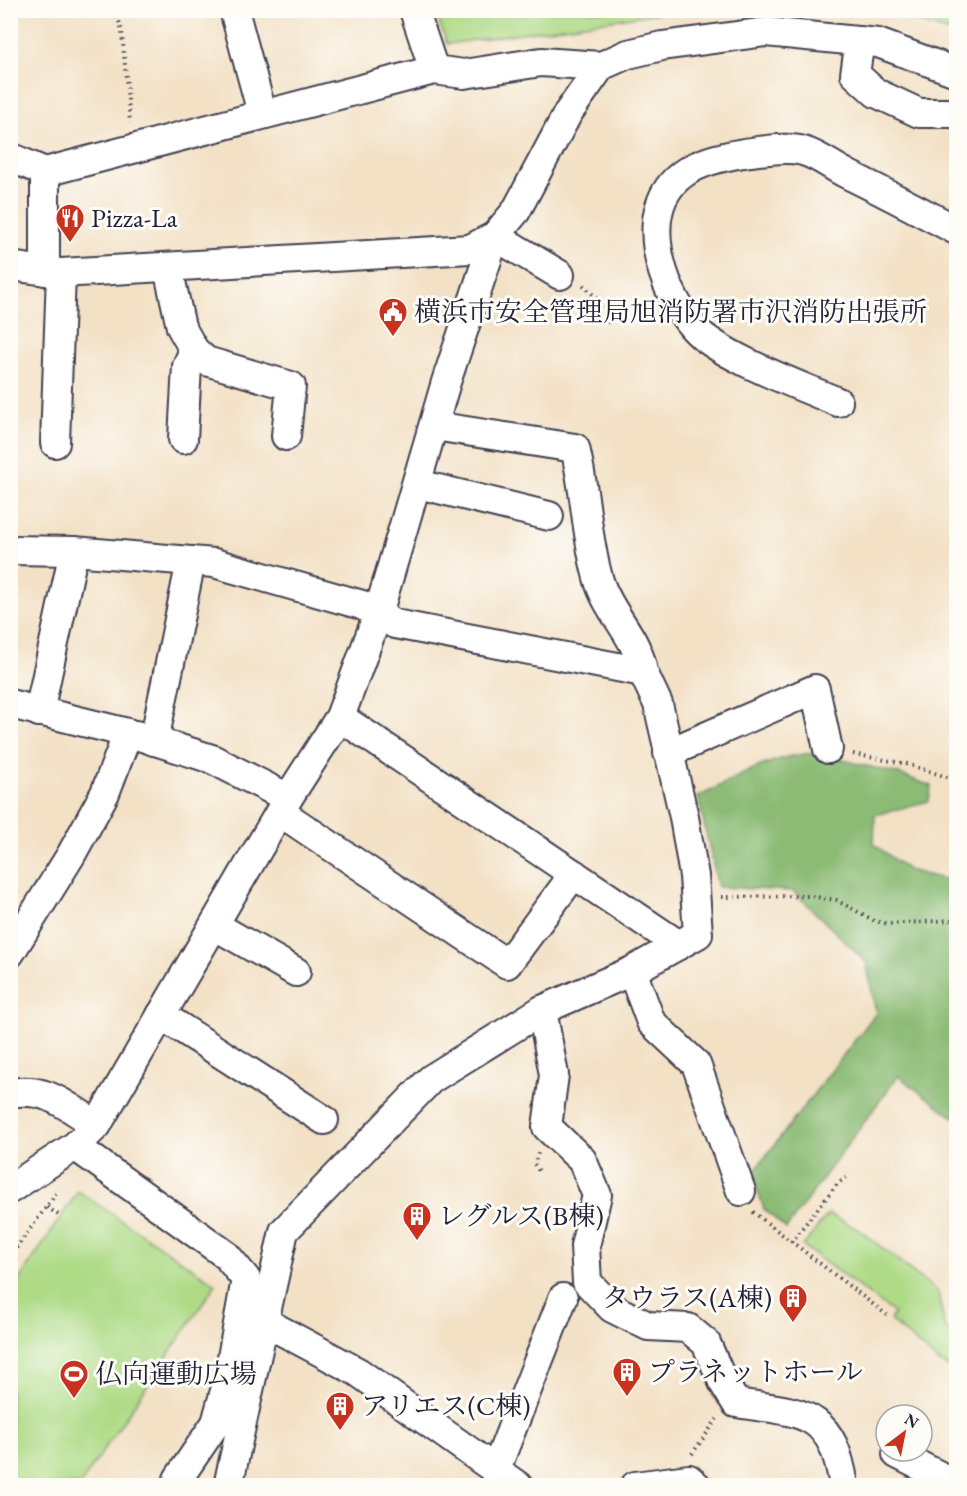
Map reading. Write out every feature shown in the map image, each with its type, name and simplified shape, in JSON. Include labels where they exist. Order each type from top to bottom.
[{"type":"street","points":[[234,10],[262,113]]},
{"type":"street","points":[[414,10],[434,70]]},
{"type":"street","points":[[10,158],[45,172],[262,113],[434,70],[464,74],[541,62],[601,66],[628,54],[662,46],[766,32],[878,43],[957,72]]},
{"type":"street","points":[[860,42],[855,74],[876,93],[919,113],[957,113]]},
{"type":"street","points":[[10,1189],[75,1146],[97,1125],[284,805],[340,717],[378,614],[434,426],[495,236],[516,211],[568,113],[601,66]]},
{"type":"street","points":[[838,402],[718,348],[694,328],[674,299],[662,272],[657,246],[661,203],[670,187],[684,172],[722,157],[764,150],[802,150],[957,230]]},
{"type":"street","points":[[45,172],[53,272],[55,443]]},
{"type":"street","points":[[10,266],[53,272],[168,268],[470,249],[495,236]]},
{"type":"street","points":[[495,236],[560,274]]},
{"type":"street","points":[[168,268],[181,327],[194,350],[206,361],[291,386],[286,436]]},
{"type":"street","points":[[183,439],[187,366],[194,350]]},
{"type":"street","points":[[228,1485],[284,1231],[431,1079],[542,1010],[632,971],[698,934],[684,817],[658,704],[643,672],[640,654],[600,584],[592,550],[585,485],[575,448],[434,426]]},
{"type":"street","points":[[418,484],[549,516]]},
{"type":"street","points":[[10,550],[74,551],[214,563],[362,605],[395,624],[643,672]]},
{"type":"street","points":[[39,712],[74,551]]},
{"type":"street","points":[[10,953],[141,737],[191,561]]},
{"type":"street","points":[[668,753],[815,689],[828,749]]},
{"type":"street","points":[[10,704],[141,737],[212,759],[284,805],[507,964],[574,874]]},
{"type":"street","points":[[340,717],[680,945]]},
{"type":"street","points":[[214,925],[296,972]]},
{"type":"street","points":[[632,971],[651,1022],[696,1064],[741,1191]]},
{"type":"street","points":[[542,1010],[554,1075],[548,1127],[582,1160],[597,1195],[585,1246],[587,1282],[612,1308],[648,1326],[688,1328],[706,1343],[723,1382],[736,1403],[802,1413],[829,1434],[840,1460],[844,1485]]},
{"type":"street","points":[[161,1015],[324,1120]]},
{"type":"street","points":[[10,1093],[23,1090],[43,1092],[97,1125]]},
{"type":"street","points":[[75,1146],[226,1255],[246,1279],[228,1380],[216,1423],[177,1483]]},
{"type":"street","points":[[265,1322],[358,1372],[507,1477],[563,1298]]},
{"type":"street","points":[[914,1463],[938,1476],[949,1485]]},
{"type":"street","points":[[635,1485],[686,1483]]},
{"type":"path","points":[[116,10],[122,32],[128,76],[131,149]]},
{"type":"path","points":[[560,274],[582,284],[609,310],[608,324]]},
{"type":"path","points":[[828,749],[907,764],[957,780]]},
{"type":"path","points":[[695,898],[808,897],[836,900],[875,921],[888,924],[952,920],[957,916]]},
{"type":"path","points":[[791,1242],[838,1183],[850,1174]]},
{"type":"path","points":[[10,1245],[17,1247],[62,1186]]},
{"type":"path","points":[[741,1191],[755,1215],[887,1315]]},
{"type":"path","points":[[47,1207],[61,1217]]},
{"type":"path","points":[[686,1483],[702,1438],[716,1420],[736,1403]]},
{"type":"green space","points":[[435,10],[674,11],[447,44]]},
{"type":"green space","points":[[884,11],[956,11],[956,34]]},
{"type":"green space","points":[[815,753],[899,774],[931,786],[929,801],[875,815],[874,844],[908,870],[956,882],[956,1119],[898,1076],[786,1229],[764,1209],[752,1174],[876,1013],[866,962],[793,891],[718,887],[698,797],[769,763]]},
{"type":"green space","name":"仏向運動広場","points":[[78,1191],[216,1284],[80,1485],[11,1485],[10,1314],[17,1305],[11,1300],[11,1292]]},
{"type":"green space","points":[[828,1214],[858,1229],[938,1292],[945,1328],[956,1336],[956,1370],[940,1363],[890,1320],[894,1313],[803,1246]]},
{"type":"place","name":"Pizza-La","points":[[70,244]]},
{"type":"place","name":"横浜市安全管理局旭消防署市沢消防出張所","points":[[393,338]]},
{"type":"place","name":"レグルス(B棟)","points":[[417,1242]]},
{"type":"place","name":"タウラス(A棟)","points":[[793,1324]]},
{"type":"place","name":"プラネットホール","points":[[627,1398]]},
{"type":"place","name":"仏向運動広場","points":[[74,1400]]},
{"type":"place","name":"アリエス(C棟)","points":[[340,1432]]}]
